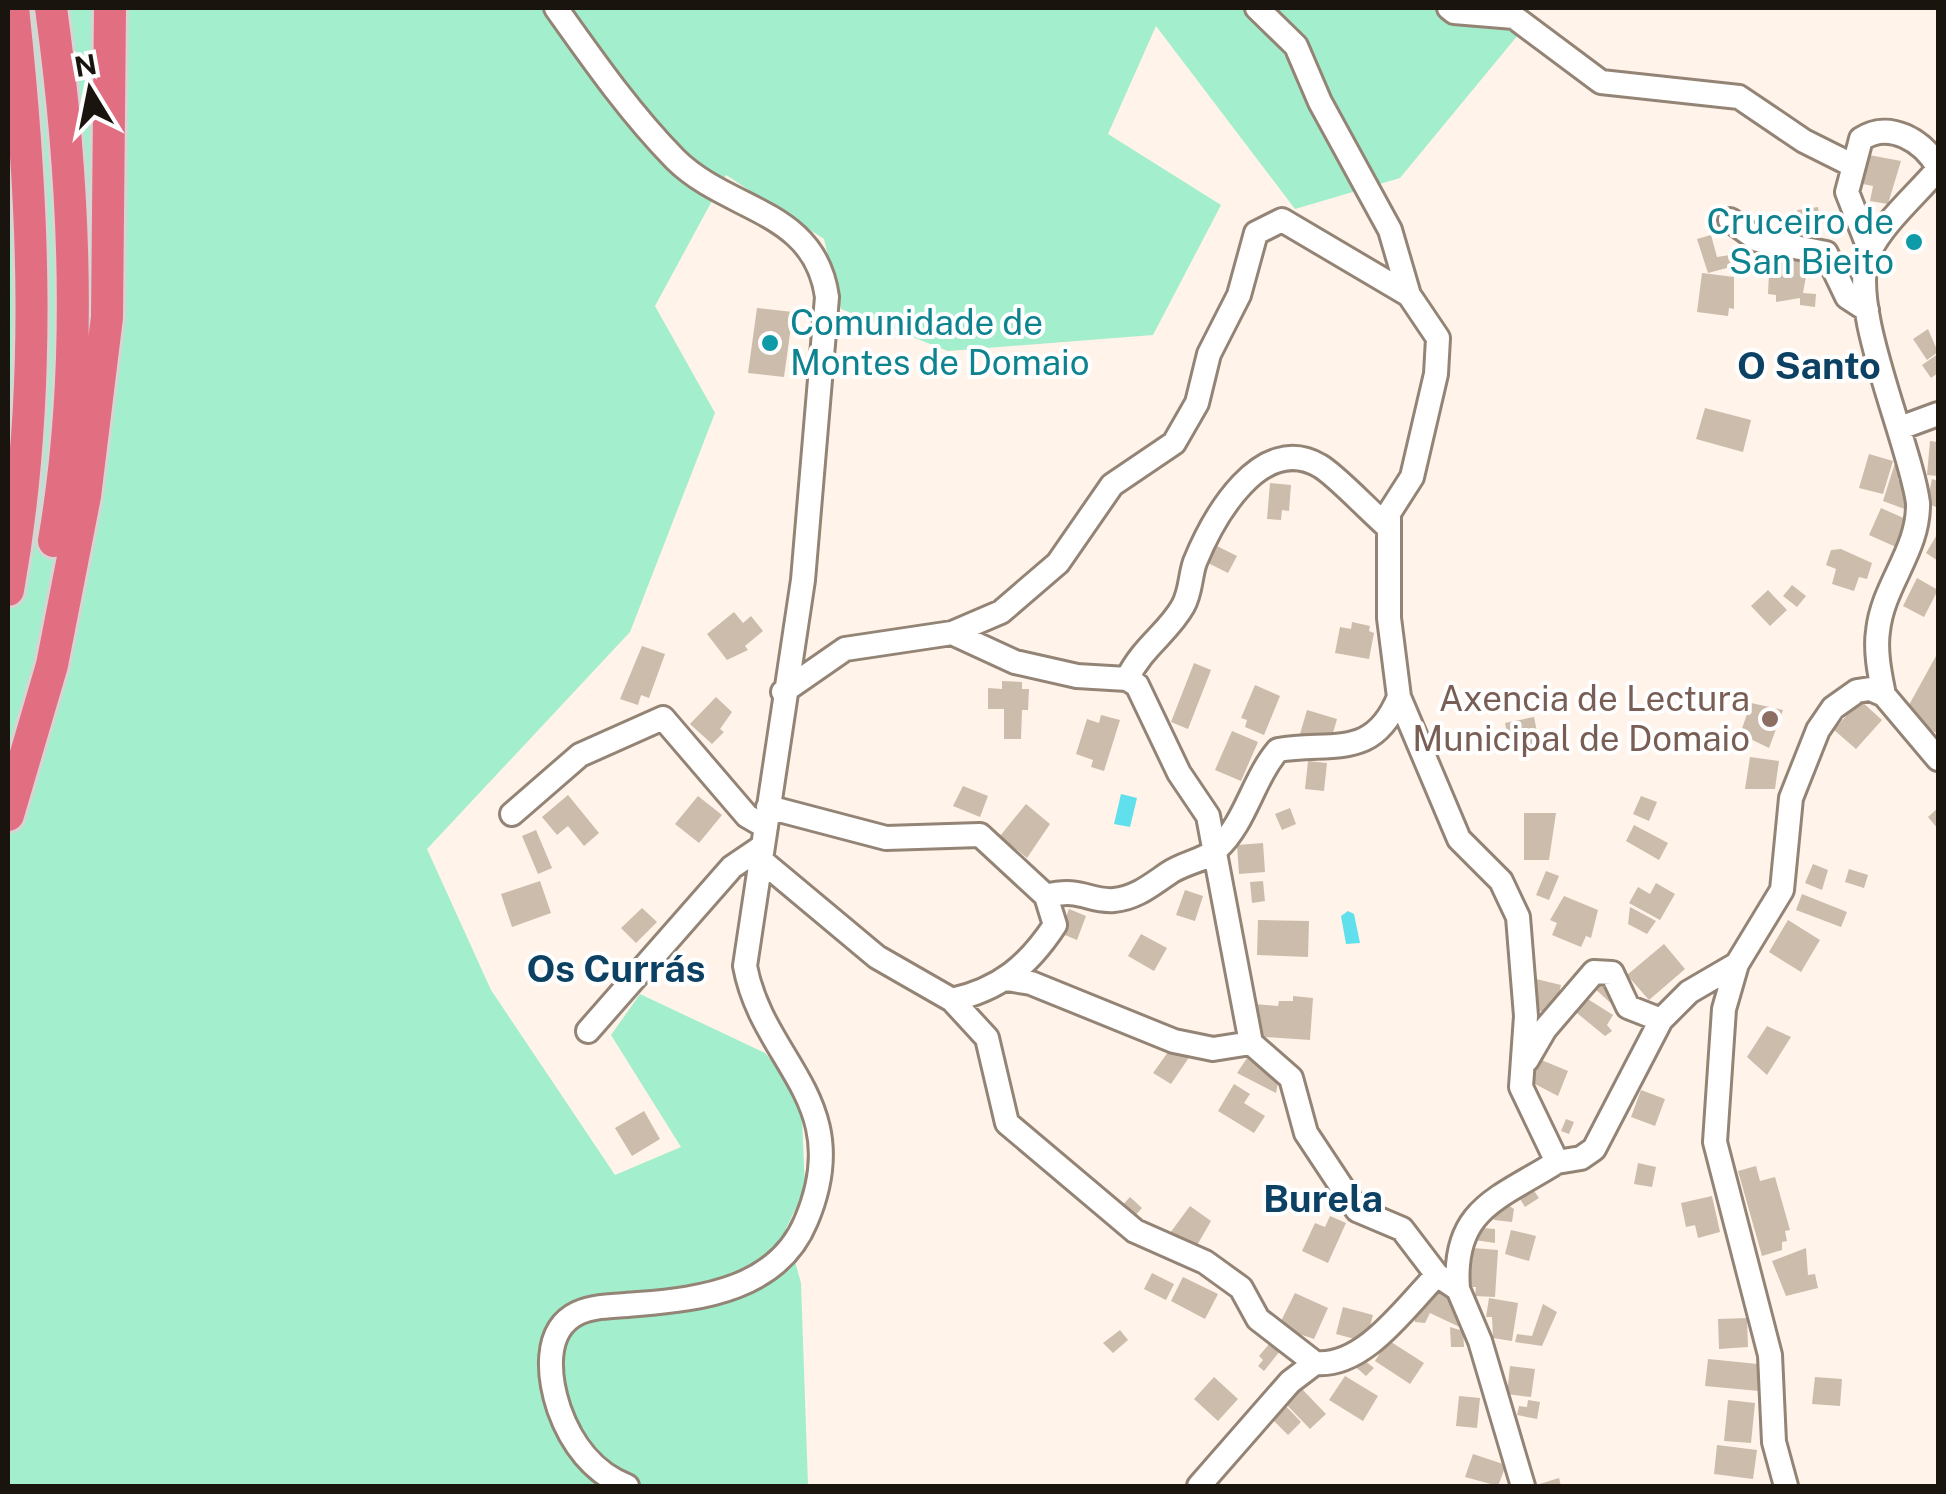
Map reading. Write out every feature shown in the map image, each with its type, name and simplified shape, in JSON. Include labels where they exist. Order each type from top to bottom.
[{"type":"highway","points":[[8,590],[23,471],[34,282],[31,176],[14,8]]},
{"type":"highway","points":[[8,761],[38,635],[64,484],[72,359],[68,170],[51,8]]},
{"type":"highway","points":[[8,815],[52,665],[85,496],[106,317],[110,8]]},
{"type":"street","points":[[556,8],[618,94],[679,163],[794,231],[815,254],[824,273],[828,321],[806,505],[803,580],[783,692],[745,966],[756,1006],[795,1068],[811,1103],[820,1150],[814,1198],[796,1240],[756,1278],[689,1300],[594,1308],[576,1314],[555,1337],[551,1377],[564,1424],[594,1466],[627,1486]]},
{"type":"street","points":[[1257,8],[1296,46],[1320,102],[1390,230],[1409,295],[1438,338],[1436,374],[1412,477],[1389,513],[1389,618],[1399,696],[1460,839],[1501,880],[1518,917],[1526,1016],[1521,1087],[1557,1162]]},
{"type":"street","points":[[1449,8],[1454,12],[1514,17],[1601,82],[1739,97],[1804,141],[1855,154]]},
{"type":"street","points":[[1870,251],[1849,208],[1846,192],[1855,154],[1883,131],[1899,133],[1918,144],[1937,170],[1870,251],[1863,281],[1867,310],[1915,480],[1918,525],[1878,632],[1884,696]]},
{"type":"street","points":[[783,692],[845,649],[952,633],[1001,612],[1058,563],[1112,485],[1174,443],[1197,404],[1209,354],[1238,295],[1256,234],[1282,220],[1409,295]]},
{"type":"street","points":[[1730,220],[1758,240],[1826,253],[1846,297],[1867,310]]},
{"type":"street","points":[[1900,428],[1938,414]]},
{"type":"street","points":[[1127,679],[1140,653],[1185,602],[1194,565],[1221,511],[1255,470],[1280,459],[1319,465],[1389,528]]},
{"type":"street","points":[[952,633],[1016,662],[1077,676],[1127,679],[1143,693],[1179,774],[1199,797],[1216,851],[1251,1043],[1291,1078],[1306,1132],[1357,1210],[1402,1229],[1437,1275],[1458,1289]]},
{"type":"street","points":[[1786,1486],[1774,1442],[1770,1355],[1715,1142],[1724,1009],[1737,964],[1782,890],[1792,798],[1818,730],[1833,708],[1857,691],[1870,689],[1884,696],[1938,759]]},
{"type":"street","points":[[1046,896],[1072,890],[1110,901],[1136,895],[1183,863],[1216,851],[1245,810],[1266,764],[1278,750],[1306,746],[1340,748],[1366,740],[1388,722],[1399,696]]},
{"type":"street","points":[[512,814],[580,754],[664,718],[876,957],[952,1000],[987,1038],[1007,1124],[1135,1231],[1205,1262],[1242,1288],[1258,1319],[1315,1362],[1332,1364],[1356,1353],[1437,1275]]},
{"type":"street","points":[[588,1031],[764,835],[980,835],[1046,896],[1055,925],[1041,946],[1007,979],[982,993],[952,1000]]},
{"type":"street","points":[[1523,1486],[1480,1341],[1458,1289],[1462,1233],[1478,1212],[1557,1162],[1582,1158],[1594,1149],[1660,1020],[1689,992],[1737,964]]},
{"type":"street","points":[[1522,1068],[1545,1029],[1594,972],[1612,973],[1628,1007],[1660,1020]]},
{"type":"street","points":[[1007,979],[1030,982],[1174,1040],[1214,1049],[1251,1043]]},
{"type":"street","points":[[1199,1486],[1290,1382],[1315,1362]]},
{"type":"green space","points":[[8,8],[1488,8],[1518,35],[1400,178],[1295,209],[1156,26],[1108,134],[1221,205],[1153,335],[948,351],[841,309],[824,239],[726,175],[655,306],[715,413],[630,632],[427,849],[491,990],[615,1175],[681,1147],[611,1035],[640,994],[765,1053],[801,1096],[805,1188],[786,1229],[801,1283],[808,1486],[8,1486]]},
{"type":"water","points":[[1121,794],[1137,798],[1130,827],[1114,824]]},
{"type":"water","points":[[1348,911],[1354,914],[1360,943],[1346,944],[1341,916]]},
{"type":"building","points":[[1869,155],[1901,161],[1888,204],[1870,201],[1873,186],[1863,184]]},
{"type":"building","points":[[1818,207],[1821,228],[1800,231],[1797,210]]},
{"type":"building","points":[[1711,235],[1717,257],[1736,254],[1738,265],[1708,273],[1697,239]]},
{"type":"building","points":[[1770,252],[1810,254],[1803,293],[1816,294],[1815,307],[1800,305],[1800,298],[1776,302],[1776,295],[1768,294]]},
{"type":"building","points":[[1702,273],[1734,277],[1734,309],[1729,308],[1728,316],[1697,312]]},
{"type":"building","name":"Comunidade de Montes de Domaio","points":[[757,308],[793,312],[784,377],[748,373]]},
{"type":"building","points":[[1928,329],[1938,352],[1927,360],[1913,339]]},
{"type":"building","points":[[1938,354],[1938,373],[1931,378],[1922,365]]},
{"type":"building","points":[[1705,408],[1751,420],[1743,452],[1696,439]]},
{"type":"building","points":[[1930,441],[1938,442],[1938,476],[1927,475]]},
{"type":"building","points":[[1869,454],[1893,461],[1883,494],[1859,488]]},
{"type":"building","points":[[1895,463],[1903,466],[1898,480],[1908,483],[1910,511],[1883,501]]},
{"type":"building","points":[[1932,479],[1938,481],[1938,508],[1927,503]]},
{"type":"building","points":[[1270,483],[1291,485],[1289,511],[1282,510],[1281,520],[1267,519]]},
{"type":"building","points":[[1881,508],[1908,520],[1896,547],[1869,535]]},
{"type":"building","points":[[1938,533],[1938,561],[1926,553]]},
{"type":"building","points":[[1211,543],[1237,556],[1228,573],[1202,560]]},
{"type":"building","points":[[1841,549],[1872,563],[1867,579],[1859,577],[1854,591],[1832,584],[1836,569],[1826,565],[1831,550]]},
{"type":"building","points":[[1917,578],[1938,590],[1924,617],[1903,606]]},
{"type":"building","points":[[1792,585],[1806,596],[1797,607],[1783,596]]},
{"type":"building","points":[[1768,590],[1787,610],[1770,626],[1751,606]]},
{"type":"building","points":[[734,612],[743,623],[751,616],[763,631],[745,646],[748,650],[727,660],[707,634]]},
{"type":"building","points":[[1352,622],[1370,626],[1369,631],[1374,633],[1369,659],[1335,653],[1340,627],[1351,629]]},
{"type":"building","points":[[642,646],[665,654],[649,698],[641,695],[638,705],[620,699]]},
{"type":"building","points":[[1936,656],[1938,734],[1922,725],[1909,705]]},
{"type":"building","points":[[1194,663],[1211,670],[1188,729],[1171,722]]},
{"type":"building","points":[[1002,681],[1022,682],[1022,689],[1029,689],[1028,710],[1022,710],[1021,739],[1004,739],[1004,709],[988,709],[988,688],[1002,689]]},
{"type":"building","points":[[1255,685],[1280,696],[1264,735],[1245,727],[1247,720],[1241,718]]},
{"type":"building","points":[[716,697],[732,712],[720,729],[724,732],[712,744],[690,724]]},
{"type":"building","points":[[1860,700],[1882,720],[1856,749],[1834,730]]},
{"type":"building","points":[[1751,703],[1783,710],[1769,748],[1740,734]]},
{"type":"building","points":[[1307,710],[1337,719],[1330,743],[1300,734]]},
{"type":"building","points":[[1101,715],[1120,720],[1104,771],[1091,767],[1093,760],[1076,754],[1087,719],[1099,723]]},
{"type":"building","points":[[1534,717],[1540,747],[1511,754],[1505,723]]},
{"type":"building","points":[[1232,731],[1258,742],[1241,781],[1215,770]]},
{"type":"building","points":[[1750,757],[1779,761],[1775,789],[1745,789]]},
{"type":"building","points":[[1308,761],[1327,763],[1324,791],[1305,789]]},
{"type":"building","points":[[963,786],[988,796],[980,817],[953,806]]},
{"type":"building","points":[[568,795],[599,833],[584,846],[568,826],[557,835],[542,817]]},
{"type":"building","points":[[698,796],[722,815],[699,843],[675,824]]},
{"type":"building","points":[[1641,796],[1657,802],[1649,821],[1633,814]]},
{"type":"building","points":[[1026,804],[1050,824],[1027,858],[1000,836]]},
{"type":"building","points":[[1290,808],[1296,824],[1282,830],[1275,814]]},
{"type":"building","points":[[1938,808],[1938,829],[1928,817]]},
{"type":"building","points":[[1524,813],[1556,813],[1549,860],[1524,860]]},
{"type":"building","points":[[1634,825],[1668,843],[1659,860],[1626,841]]},
{"type":"building","points":[[536,830],[552,868],[538,874],[522,836]]},
{"type":"building","points":[[1263,843],[1265,872],[1239,874],[1237,845]]},
{"type":"building","points":[[1813,864],[1828,870],[1822,890],[1805,883]]},
{"type":"building","points":[[1849,869],[1868,875],[1864,888],[1845,882]]},
{"type":"building","points":[[1546,871],[1559,876],[1549,900],[1536,895]]},
{"type":"building","points":[[540,881],[551,913],[512,927],[501,894]]},
{"type":"building","points":[[1263,881],[1265,901],[1252,903],[1250,882]]},
{"type":"building","points":[[1656,883],[1675,894],[1660,920],[1629,903],[1638,887],[1650,894]]},
{"type":"building","points":[[1185,890],[1203,896],[1195,921],[1176,915]]},
{"type":"building","points":[[1802,894],[1847,912],[1841,927],[1796,910]]},
{"type":"building","points":[[1564,896],[1598,910],[1591,938],[1586,936],[1581,947],[1552,935],[1557,923],[1550,920]]},
{"type":"building","points":[[1630,907],[1656,921],[1647,934],[1628,924]]},
{"type":"building","points":[[642,908],[657,922],[636,943],[621,928]]},
{"type":"building","points":[[1069,909],[1086,916],[1077,940],[1060,933]]},
{"type":"building","points":[[1258,920],[1309,921],[1308,957],[1257,955]]},
{"type":"building","points":[[1788,920],[1820,940],[1801,972],[1769,952]]},
{"type":"building","points":[[1141,934],[1167,948],[1154,971],[1128,956]]},
{"type":"building","points":[[1664,944],[1685,969],[1649,1000],[1627,975]]},
{"type":"building","points":[[1536,979],[1561,985],[1554,1015],[1529,1008]]},
{"type":"building","points":[[1602,981],[1620,1001],[1614,1006],[1594,988]]},
{"type":"building","points":[[1293,996],[1313,998],[1310,1040],[1251,1036],[1254,1004],[1278,1006],[1279,1001],[1293,1001]]},
{"type":"building","points":[[1583,996],[1613,1015],[1607,1025],[1612,1031],[1605,1036],[1572,1009]]},
{"type":"building","points":[[1767,1026],[1791,1037],[1767,1075],[1747,1057]]},
{"type":"building","points":[[1173,1045],[1190,1056],[1171,1084],[1153,1073]]},
{"type":"building","points":[[1247,1058],[1279,1078],[1276,1093],[1237,1073]]},
{"type":"building","points":[[1539,1059],[1568,1071],[1558,1096],[1529,1081]]},
{"type":"building","points":[[1234,1084],[1250,1094],[1244,1103],[1265,1116],[1254,1133],[1218,1111]]},
{"type":"building","points":[[1641,1090],[1665,1099],[1655,1126],[1631,1117]]},
{"type":"building","points":[[644,1111],[660,1139],[632,1156],[615,1128]]},
{"type":"building","points":[[1566,1119],[1574,1122],[1569,1134],[1561,1131]]},
{"type":"building","points":[[1638,1163],[1656,1167],[1652,1187],[1634,1184]]},
{"type":"building","points":[[1756,1166],[1760,1181],[1775,1177],[1790,1230],[1785,1231],[1787,1241],[1782,1242],[1782,1250],[1762,1256],[1738,1171]]},
{"type":"building","points":[[1530,1185],[1539,1198],[1525,1207],[1517,1194]]},
{"type":"building","points":[[1712,1196],[1720,1232],[1698,1238],[1695,1225],[1686,1227],[1681,1203]]},
{"type":"building","points":[[1130,1197],[1142,1208],[1130,1221],[1118,1210]]},
{"type":"building","points":[[1502,1201],[1514,1209],[1512,1222],[1494,1220],[1493,1206]]},
{"type":"building","points":[[1190,1206],[1211,1221],[1196,1247],[1170,1233]]},
{"type":"building","points":[[1330,1216],[1346,1223],[1328,1263],[1302,1251],[1315,1223],[1325,1227]]},
{"type":"building","points":[[1471,1227],[1495,1229],[1495,1243],[1467,1239]]},
{"type":"building","points":[[1511,1230],[1536,1236],[1529,1261],[1505,1254]]},
{"type":"building","points":[[1473,1248],[1498,1250],[1495,1297],[1475,1296],[1476,1287],[1470,1287]]},
{"type":"building","points":[[1806,1248],[1808,1275],[1815,1274],[1818,1288],[1786,1296],[1772,1261]]},
{"type":"building","points":[[1152,1273],[1174,1284],[1166,1300],[1144,1289]]},
{"type":"building","points":[[1183,1277],[1218,1294],[1205,1319],[1171,1301]]},
{"type":"building","points":[[1436,1283],[1453,1289],[1466,1330],[1430,1313],[1425,1323],[1415,1322],[1413,1312]]},
{"type":"building","points":[[1295,1293],[1328,1308],[1314,1339],[1278,1327]]},
{"type":"building","points":[[1489,1298],[1518,1303],[1512,1341],[1493,1338],[1492,1317],[1486,1317]]},
{"type":"building","points":[[1543,1304],[1557,1312],[1542,1346],[1515,1342],[1517,1334],[1532,1336]]},
{"type":"building","points":[[1343,1307],[1373,1315],[1366,1342],[1336,1334]]},
{"type":"building","points":[[1747,1318],[1748,1347],[1719,1349],[1718,1319]]},
{"type":"building","points":[[1450,1327],[1463,1331],[1464,1347],[1451,1347]]},
{"type":"building","points":[[1120,1330],[1128,1340],[1113,1353],[1103,1343]]},
{"type":"building","points":[[1388,1340],[1424,1363],[1410,1384],[1375,1361]]},
{"type":"building","points":[[1270,1343],[1280,1351],[1264,1371],[1258,1366],[1263,1360],[1259,1356]]},
{"type":"building","points":[[1359,1356],[1374,1368],[1366,1376],[1351,1363]]},
{"type":"building","points":[[1708,1359],[1758,1364],[1759,1391],[1705,1386]]},
{"type":"building","points":[[1510,1366],[1535,1369],[1531,1397],[1507,1394]]},
{"type":"building","points":[[1345,1376],[1378,1396],[1363,1421],[1329,1400]]},
{"type":"building","points":[[1214,1377],[1238,1399],[1218,1421],[1194,1399]]},
{"type":"building","points":[[1815,1377],[1842,1379],[1840,1406],[1812,1404]]},
{"type":"building","points":[[1301,1388],[1326,1414],[1310,1429],[1285,1403]]},
{"type":"building","points":[[1459,1396],[1480,1398],[1477,1428],[1456,1426]]},
{"type":"building","points":[[1528,1400],[1540,1402],[1537,1419],[1517,1415],[1519,1406],[1527,1407]]},
{"type":"building","points":[[1728,1400],[1755,1403],[1751,1443],[1724,1441]]},
{"type":"building","points":[[1283,1403],[1301,1422],[1288,1435],[1269,1416]]},
{"type":"building","points":[[1717,1445],[1757,1450],[1753,1479],[1714,1474]]},
{"type":"building","points":[[1473,1454],[1506,1465],[1498,1486],[1465,1477]]},
{"type":"building","points":[[1559,1478],[1561,1486],[1533,1486]]},
{"type":"place","name":"Cruceiro de San Bieito","points":[[1914,242]]},
{"type":"place","name":"Comunidade de Montes de Domaio","points":[[770,343]]},
{"type":"place","name":"Axencia de Lectura Municipal de Domaio","points":[[1770,719]]},
{"type":"district","name":"O Santo","points":[[1809,366]]},
{"type":"district","name":"Os Currás","points":[[616,969]]},
{"type":"district","name":"Burela","points":[[1323,1199]]}]
